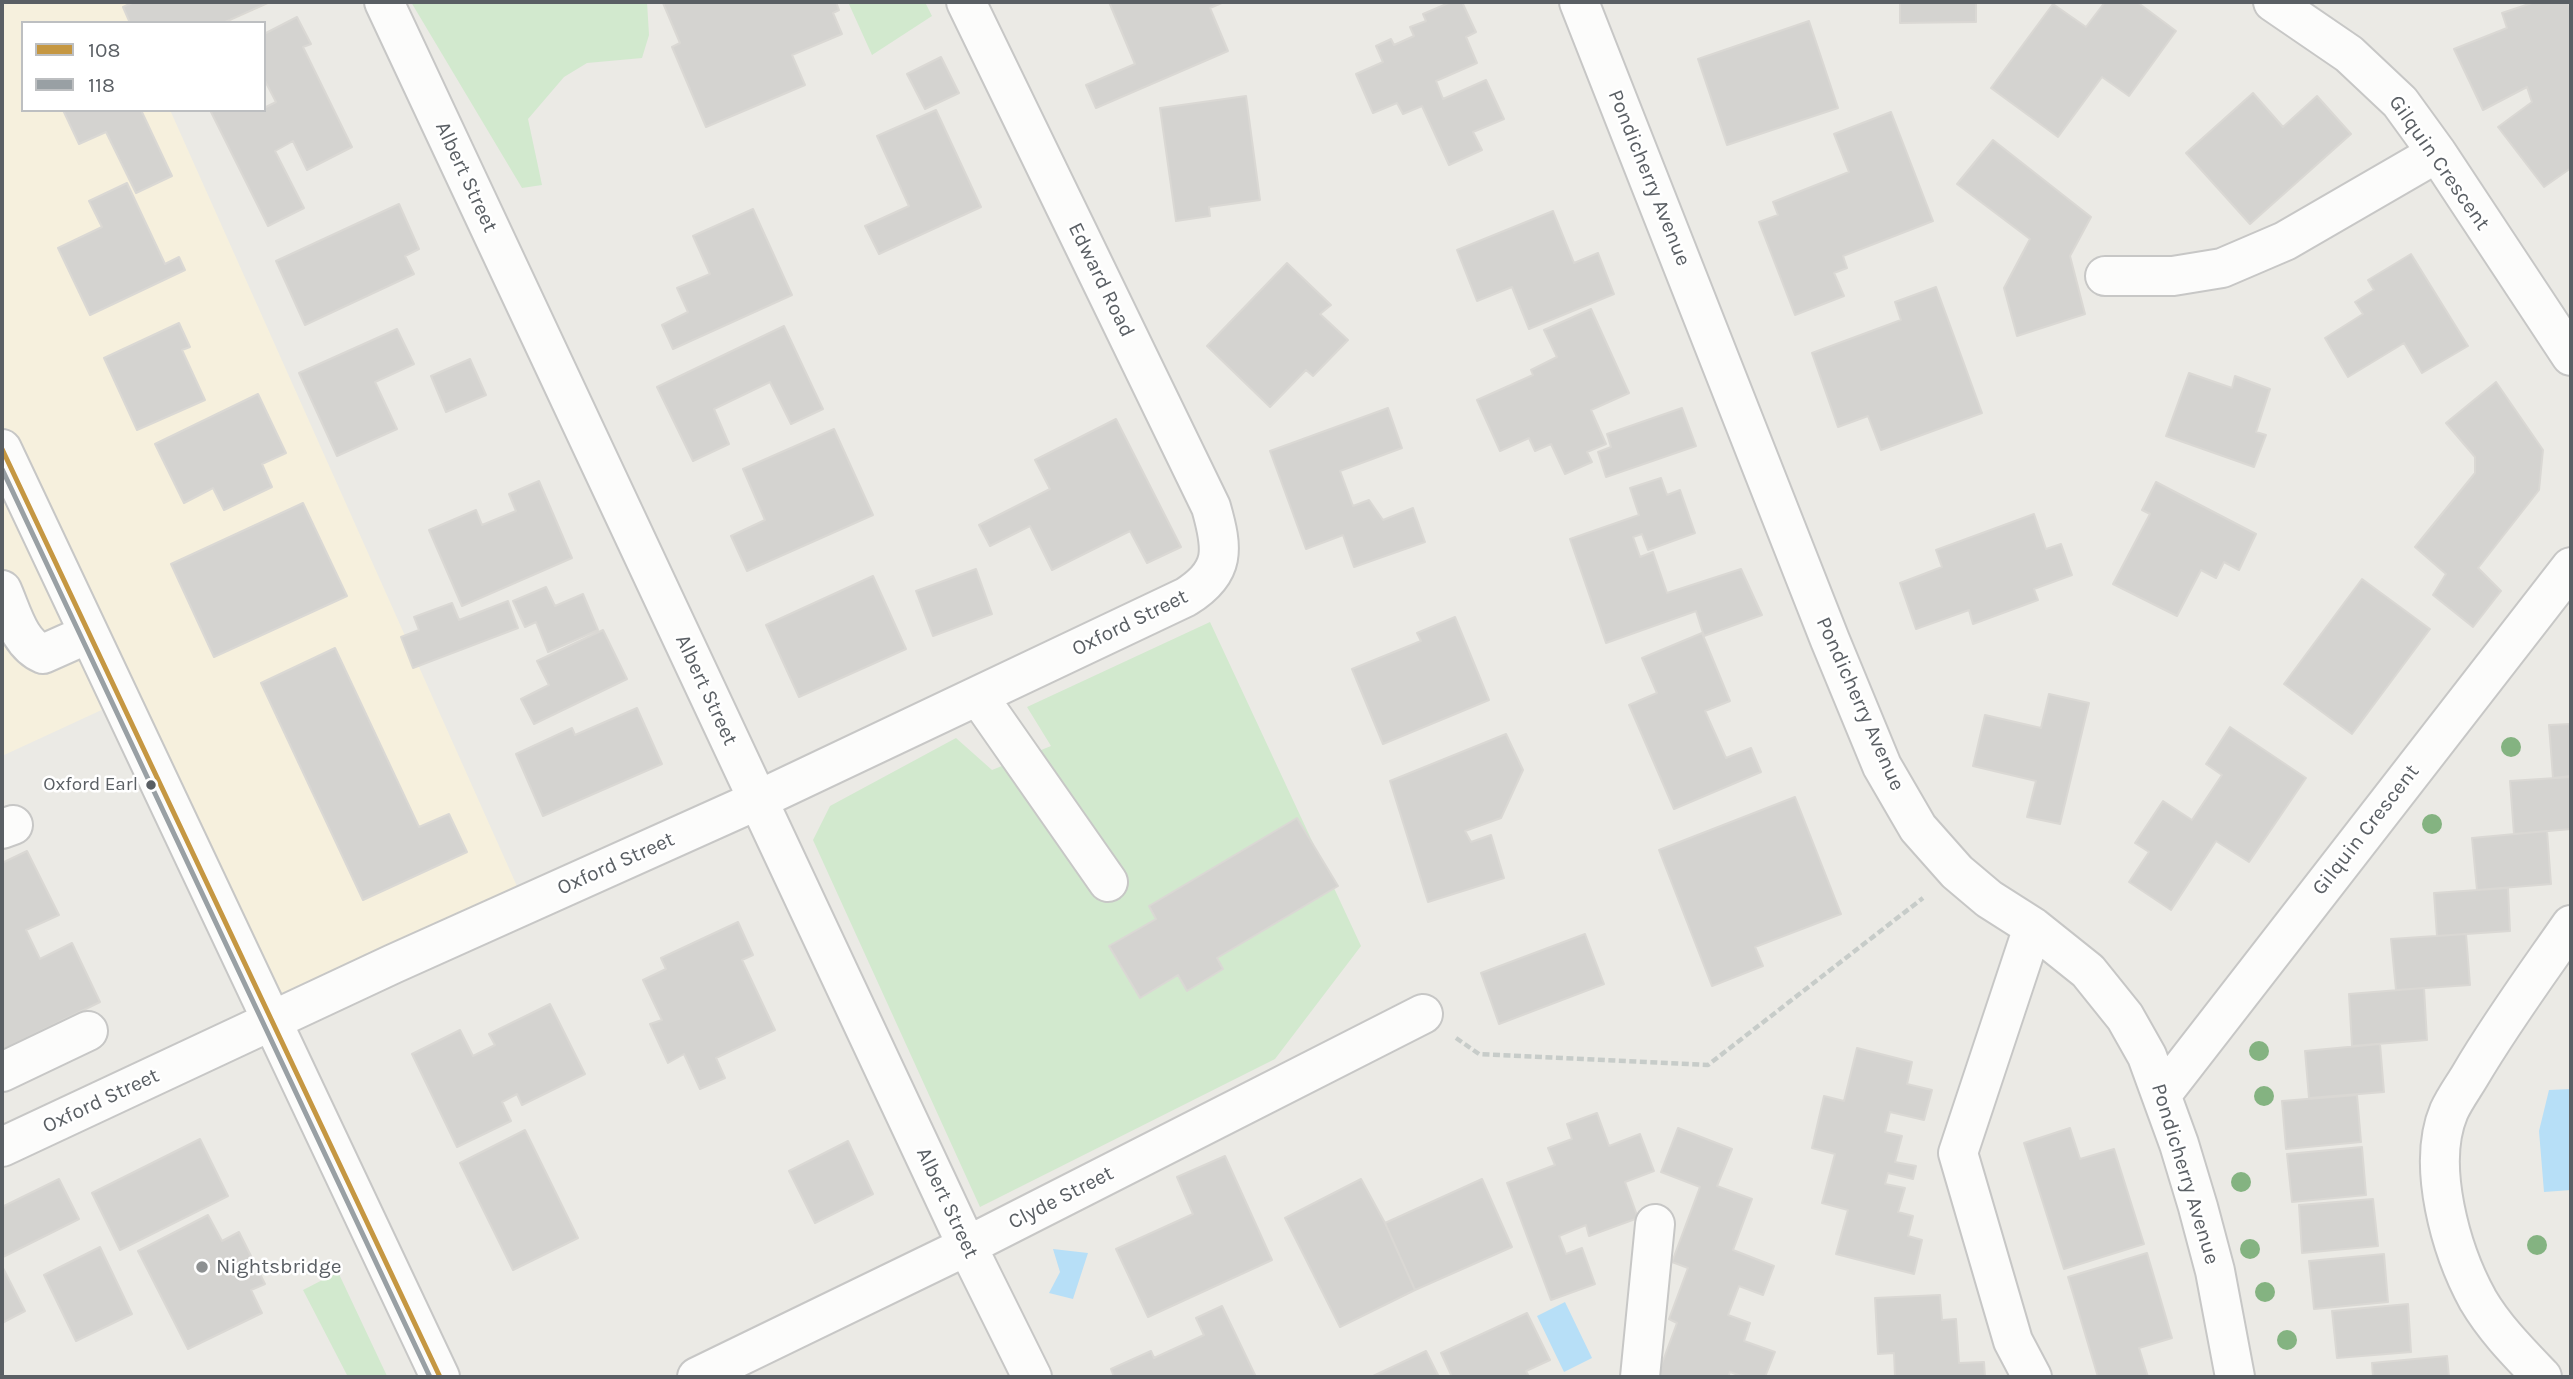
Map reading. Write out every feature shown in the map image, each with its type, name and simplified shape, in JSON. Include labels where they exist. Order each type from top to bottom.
[{"type":"street","name":"Albert Street","points":[[384,2],[967,1246],[1032,1377]]},
{"type":"street","name":"Edward Road","points":[[966,2],[1211,507],[1219,536],[1218,563]]},
{"type":"street","name":"Pondicherry Avenue","points":[[1579,2],[1882,766],[1918,828],[1957,872],[1989,898],[2034,927],[2088,971],[2124,1017],[2147,1056],[2194,1194],[2215,1271],[2235,1377]]},
{"type":"street","name":"Gilquin Crescent","points":[[2273,2],[2349,54],[2400,102],[2437,153],[2571,356]]},
{"type":"street","points":[[2105,276],[2173,276],[2222,268],[2285,241],[2437,153]]},
{"type":"street","points":[[4,461],[440,1377]]},
{"type":"street","name":"Oxford Street","points":[[2,1147],[393,964],[758,800],[1186,597],[1200,588],[1212,575],[1218,563]]},
{"type":"street","name":"Gilquin Crescent","points":[[2162,1094],[2473,690],[2568,579]]},
{"type":"street","points":[[2,590],[27,644],[34,650],[43,654],[88,634]]},
{"type":"street","points":[[978,696],[1108,882]]},
{"type":"street","points":[[2542,1377],[2507,1340],[2478,1300],[2456,1251],[2441,1188],[2441,1150],[2449,1112],[2486,1049],[2571,925]]},
{"type":"street","points":[[2032,1377],[2013,1342],[1958,1153],[2034,927]]},
{"type":"street","name":"Clyde Street","points":[[697,1377],[967,1246],[1423,1014]]},
{"type":"street","points":[[2,1073],[88,1031]]},
{"type":"street","points":[[1640,1377],[1655,1224]]},
{"type":"path","points":[[1423,1014],[1479,1054],[1708,1065],[1957,872]]},
{"type":"shaded area","points":[[2,2],[273,2],[230,21],[21,21],[21,112],[171,112],[529,913],[274,1021],[121,701],[2,756]]},
{"type":"green space","points":[[411,2],[647,2],[649,35],[642,58],[587,63],[564,77],[528,119],[542,185],[522,188]]},
{"type":"green space","points":[[848,2],[925,2],[932,16],[872,55]]},
{"type":"green space","points":[[1210,622],[1361,946],[1275,1059],[980,1207],[813,840],[830,806],[956,738],[992,770],[1051,746],[1027,707]]},
{"type":"green space","points":[[338,1272],[388,1377],[348,1377],[303,1290]]},
{"type":"water","points":[[2571,1089],[2571,1190],[2544,1192],[2539,1131],[2549,1090]]},
{"type":"water","points":[[1053,1249],[1088,1253],[1073,1299],[1049,1293],[1060,1272]]},
{"type":"water","points":[[1565,1302],[1592,1358],[1564,1372],[1537,1316]]},
{"type":"building","points":[[134,2],[270,2],[227,21],[129,21],[123,7]]},
{"type":"building","points":[[836,2],[839,10],[833,13],[842,34],[792,55],[805,85],[706,127],[672,47],[680,43],[663,3]]},
{"type":"building","points":[[1109,2],[1224,2],[1210,8],[1228,51],[1096,108],[1086,85],[1135,64]]},
{"type":"building","points":[[1451,2],[1462,2],[1476,32],[1466,37],[1477,63],[1436,81],[1443,99],[1486,80],[1504,119],[1473,132],[1482,150],[1449,165],[1422,106],[1403,114],[1397,103],[1373,113],[1356,74],[1383,62],[1376,46],[1391,39],[1394,45],[1414,36],[1410,27],[1426,21],[1423,14]]},
{"type":"building","points":[[1900,2],[1976,2],[1976,22],[1900,23]]},
{"type":"building","points":[[2105,2],[2137,2],[2176,31],[2129,96],[2102,77],[2058,137],[1991,88],[2053,4],[2086,27]]},
{"type":"building","points":[[2535,2],[2568,2],[2571,12],[2571,168],[2544,187],[2498,127],[2532,102],[2527,87],[2483,110],[2454,49],[2507,28],[2502,13]]},
{"type":"building","points":[[297,17],[311,44],[303,47],[352,147],[307,170],[293,141],[275,151],[304,208],[268,226],[211,112],[266,112],[266,107],[276,102],[266,83],[266,33]]},
{"type":"building","points":[[1809,21],[1838,108],[1727,145],[1698,59]]},
{"type":"building","points":[[941,57],[959,93],[925,109],[907,74]]},
{"type":"building","points":[[2253,93],[2283,127],[2317,96],[2351,134],[2250,224],[2186,153]]},
{"type":"building","points":[[1246,96],[1260,200],[1209,207],[1210,216],[1176,221],[1160,108]]},
{"type":"building","points":[[936,110],[981,207],[879,254],[865,226],[909,206],[877,136]]},
{"type":"building","points":[[64,112],[142,112],[172,176],[136,193],[106,132],[79,144]]},
{"type":"building","points":[[1891,112],[1933,221],[1843,256],[1847,268],[1834,273],[1844,296],[1795,315],[1759,222],[1778,215],[1773,202],[1849,172],[1834,134]]},
{"type":"building","points":[[1993,140],[2091,217],[2070,256],[2085,314],[2017,336],[2004,288],[2030,239],[1957,184]]},
{"type":"building","points":[[127,183],[165,264],[179,257],[185,270],[90,315],[58,248],[102,227],[89,201]]},
{"type":"building","points":[[399,204],[419,249],[405,256],[414,274],[305,325],[276,261]]},
{"type":"building","points":[[753,209],[792,295],[673,349],[662,325],[688,312],[677,288],[710,274],[693,236]]},
{"type":"building","points":[[1553,211],[1574,263],[1598,253],[1614,294],[1529,329],[1512,287],[1477,301],[1457,250]]},
{"type":"building","points":[[2411,254],[2468,346],[2422,373],[2404,343],[2348,377],[2325,338],[2363,314],[2355,302],[2374,290],[2368,280]]},
{"type":"building","points":[[1287,263],[1331,305],[1320,314],[1348,340],[1313,376],[1306,370],[1270,407],[1207,346]]},
{"type":"building","points":[[1936,287],[1982,413],[1881,450],[1868,416],[1838,427],[1812,353],[1901,320],[1895,302]]},
{"type":"building","points":[[1591,309],[1629,393],[1591,410],[1606,444],[1587,452],[1592,462],[1565,474],[1551,444],[1535,451],[1529,438],[1500,451],[1477,400],[1533,375],[1531,370],[1557,357],[1544,330]]},
{"type":"building","points":[[179,323],[190,347],[182,350],[205,400],[137,430],[104,358]]},
{"type":"building","points":[[784,326],[823,409],[791,424],[770,382],[714,409],[729,444],[693,461],[657,387]]},
{"type":"building","points":[[397,329],[414,364],[375,382],[397,429],[337,456],[299,373]]},
{"type":"building","points":[[470,359],[486,395],[446,412],[431,376]]},
{"type":"building","points":[[2189,373],[2232,388],[2235,376],[2270,389],[2256,432],[2266,435],[2254,467],[2166,436]]},
{"type":"building","points":[[2496,382],[2543,450],[2539,490],[2478,568],[2501,591],[2473,627],[2433,595],[2446,574],[2415,547],[2475,473],[2475,457],[2446,423]]},
{"type":"building","points":[[258,394],[286,453],[262,464],[272,487],[224,510],[213,488],[184,503],[155,444]]},
{"type":"building","points":[[1388,408],[1402,448],[1340,471],[1353,506],[1369,500],[1383,520],[1413,508],[1425,542],[1354,567],[1343,535],[1306,549],[1270,451]]},
{"type":"building","points":[[1682,408],[1696,446],[1606,477],[1598,452],[1611,447],[1607,434]]},
{"type":"building","points":[[1116,419],[1181,547],[1147,563],[1130,531],[1052,570],[1030,526],[990,546],[979,525],[1050,489],[1035,460]]},
{"type":"building","points":[[834,429],[873,515],[747,571],[731,536],[765,520],[743,469]]},
{"type":"building","points":[[1661,478],[1667,495],[1680,490],[1695,533],[1648,550],[1642,534],[1633,537],[1640,557],[1653,552],[1667,593],[1741,569],[1762,615],[1704,636],[1696,611],[1606,643],[1570,539],[1639,515],[1630,488]]},
{"type":"building","points":[[539,481],[572,558],[462,606],[429,530],[476,510],[482,525],[516,511],[509,494]]},
{"type":"building","points":[[2156,482],[2256,534],[2239,570],[2224,562],[2216,578],[2201,570],[2177,616],[2113,584],[2150,514],[2142,510]]},
{"type":"building","points":[[303,503],[347,596],[214,657],[171,564]]},
{"type":"building","points":[[2034,514],[2046,549],[2061,544],[2072,575],[2034,589],[2038,600],[1973,624],[1969,610],[1916,629],[1900,583],[1942,567],[1936,550]]},
{"type":"building","points":[[976,569],[992,614],[933,636],[916,591]]},
{"type":"building","points":[[873,576],[906,649],[799,697],[766,625]]},
{"type":"building","points":[[2362,579],[2430,629],[2352,734],[2284,684]]},
{"type":"building","points":[[546,587],[555,606],[583,594],[598,630],[548,652],[536,622],[525,627],[513,601]]},
{"type":"building","points":[[508,601],[518,628],[413,668],[401,637],[419,630],[414,617],[452,603],[459,620]]},
{"type":"building","points":[[1455,617],[1489,700],[1383,744],[1352,669],[1421,641],[1417,633]]},
{"type":"building","points":[[603,630],[627,679],[534,724],[521,699],[549,685],[537,661]]},
{"type":"building","points":[[1702,633],[1730,701],[1705,711],[1726,758],[1751,748],[1761,772],[1674,809],[1629,705],[1657,693],[1642,658]]},
{"type":"building","points":[[335,648],[419,827],[449,814],[467,852],[363,900],[261,683]]},
{"type":"building","points":[[2049,694],[2089,703],[2060,824],[2027,817],[2036,781],[1973,766],[1985,715],[2041,728]]},
{"type":"building","points":[[637,708],[662,764],[543,816],[516,754],[572,728],[575,735]]},
{"type":"building","points":[[2571,724],[2571,776],[2553,778],[2549,725]]},
{"type":"building","points":[[2230,727],[2306,778],[2249,862],[2216,841],[2171,910],[2129,882],[2149,852],[2135,843],[2163,801],[2192,820],[2222,775],[2206,764]]},
{"type":"building","points":[[1506,734],[1523,770],[1501,818],[1465,831],[1471,842],[1491,835],[1504,878],[1428,902],[1390,781]]},
{"type":"building","points":[[2571,777],[2571,829],[2514,834],[2510,781]]},
{"type":"building","points":[[1795,797],[1841,914],[1755,947],[1763,966],[1712,986],[1659,850]]},
{"type":"building","points":[[1297,818],[1338,886],[1217,958],[1223,969],[1187,991],[1178,975],[1140,998],[1109,946],[1156,919],[1149,906]]},
{"type":"building","points":[[2547,831],[2551,884],[2477,890],[2472,838]]},
{"type":"building","points":[[27,851],[59,915],[26,930],[40,959],[72,943],[100,1002],[2,1050],[2,863]]},
{"type":"building","points":[[2508,888],[2510,931],[2437,936],[2434,893]]},
{"type":"building","points":[[738,922],[753,955],[742,960],[775,1030],[716,1058],[725,1078],[700,1089],[684,1054],[668,1063],[650,1024],[662,1020],[643,980],[666,969],[661,958]]},
{"type":"building","points":[[1585,934],[1604,984],[1499,1024],[1481,973]]},
{"type":"building","points":[[2466,934],[2470,985],[2396,990],[2391,939]]},
{"type":"building","points":[[2424,988],[2427,1040],[2352,1046],[2349,994]]},
{"type":"building","points":[[550,1004],[585,1074],[522,1105],[517,1094],[502,1102],[511,1121],[457,1147],[412,1054],[460,1030],[473,1056],[495,1045],[489,1034]]},
{"type":"building","points":[[2380,1044],[2384,1092],[2309,1098],[2305,1051]]},
{"type":"building","points":[[1857,1048],[1912,1062],[1907,1084],[1932,1090],[1924,1120],[1890,1112],[1885,1132],[1902,1136],[1895,1162],[1916,1166],[1913,1179],[1888,1173],[1885,1184],[1905,1188],[1898,1212],[1913,1216],[1908,1236],[1922,1240],[1914,1274],[1836,1254],[1848,1210],[1822,1203],[1835,1154],[1812,1148],[1824,1096],[1844,1101]]},
{"type":"building","points":[[2357,1095],[2361,1142],[2286,1149],[2282,1101]]},
{"type":"building","points":[[1597,1113],[1609,1146],[1640,1134],[1654,1171],[1625,1182],[1638,1218],[1589,1236],[1586,1225],[1559,1236],[1566,1254],[1582,1248],[1595,1284],[1551,1300],[1507,1183],[1555,1165],[1548,1148],[1572,1139],[1567,1124]]},
{"type":"building","points":[[1678,1128],[1732,1149],[1717,1186],[1752,1199],[1733,1250],[1774,1266],[1763,1295],[1739,1286],[1728,1315],[1750,1323],[1744,1341],[1775,1352],[1765,1377],[1744,1377],[1730,1372],[1728,1377],[1657,1377],[1677,1323],[1669,1319],[1688,1268],[1672,1262],[1700,1187],[1661,1172]]},
{"type":"building","points":[[2070,1128],[2080,1159],[2114,1149],[2144,1244],[2064,1269],[2024,1143]]},
{"type":"building","points":[[525,1130],[578,1238],[513,1270],[460,1163]]},
{"type":"building","points":[[200,1139],[228,1196],[120,1250],[92,1193]]},
{"type":"building","points":[[848,1141],[873,1194],[815,1223],[789,1171]]},
{"type":"building","points":[[2362,1147],[2366,1195],[2292,1202],[2287,1154]]},
{"type":"building","points":[[1225,1156],[1272,1260],[1148,1317],[1116,1249],[1193,1214],[1177,1177]]},
{"type":"building","points":[[59,1179],[79,1219],[3,1257],[2,1207]]},
{"type":"building","points":[[1361,1179],[1385,1223],[1415,1290],[1340,1327],[1285,1218]]},
{"type":"building","points":[[1482,1179],[1512,1247],[1415,1290],[1385,1223]]},
{"type":"building","points":[[2373,1199],[2378,1246],[2302,1253],[2299,1205]]},
{"type":"building","name":"Nightsbridge","points":[[208,1215],[222,1241],[239,1232],[265,1284],[251,1290],[262,1313],[188,1349],[138,1251]]},
{"type":"building","points":[[100,1247],[132,1314],[76,1341],[44,1275]]},
{"type":"building","points":[[2147,1253],[2172,1338],[2139,1348],[2148,1377],[2098,1377],[2068,1277]]},
{"type":"building","points":[[2384,1254],[2388,1302],[2314,1309],[2309,1261]]},
{"type":"building","points":[[2,1266],[25,1311],[2,1323]]},
{"type":"building","points":[[1940,1295],[1942,1320],[1956,1319],[1959,1363],[1984,1362],[1985,1377],[1895,1377],[1894,1353],[1878,1354],[1875,1298]]},
{"type":"building","points":[[2408,1304],[2411,1352],[2337,1358],[2332,1311]]},
{"type":"building","points":[[1222,1306],[1256,1377],[1114,1377],[1111,1369],[1151,1351],[1154,1358],[1204,1335],[1196,1318]]},
{"type":"building","points":[[1527,1313],[1550,1360],[1526,1371],[1529,1377],[1452,1377],[1441,1353]]},
{"type":"building","points":[[1426,1351],[1439,1377],[1371,1377]]},
{"type":"building","points":[[2447,1356],[2449,1377],[2373,1377],[2372,1363]]},
{"type":"transit line","name":"108","points":[[2,449],[440,1377]]},
{"type":"transit line","name":"118","points":[[2,469],[430,1377]]},
{"type":"place","name":"Oxford Earl","points":[[151,785]]},
{"type":"place","name":"Nightsbridge","points":[[202,1267]]}]
